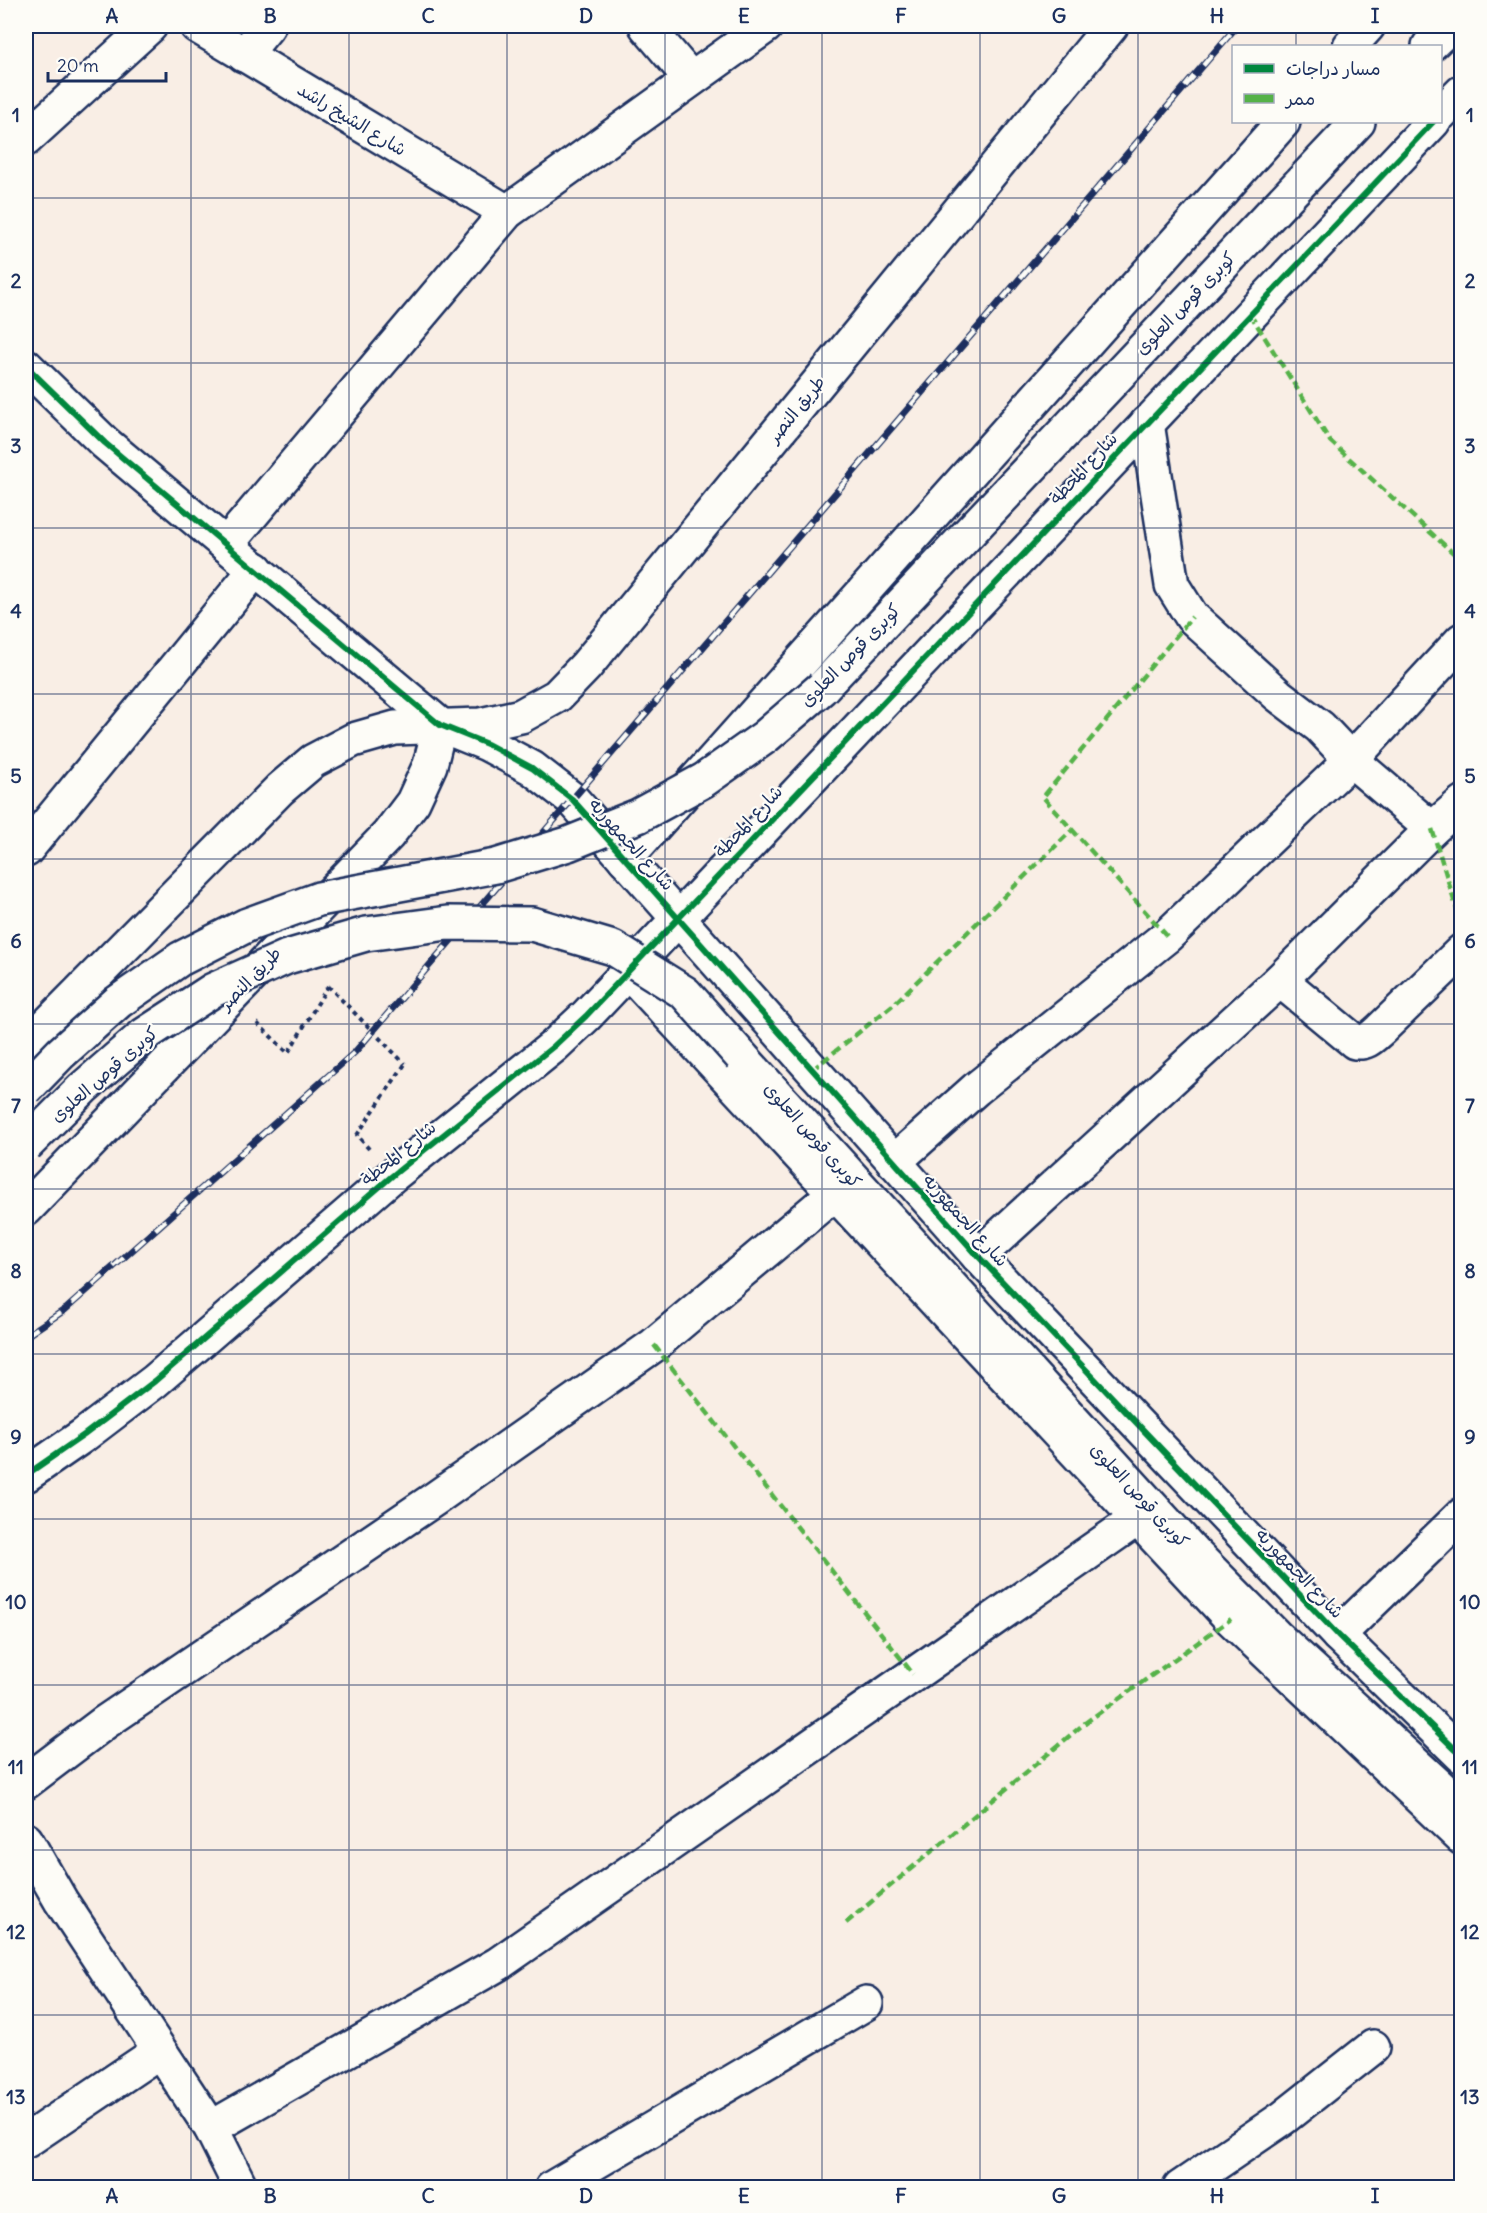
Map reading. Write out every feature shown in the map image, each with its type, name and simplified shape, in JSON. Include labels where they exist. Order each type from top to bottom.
[{"type":"street","points":[[26,139],[150,26]]},
{"type":"street","name":"شارع الشيخ راشد","points":[[197,26],[507,212]]},
{"type":"street","points":[[244,55],[268,26]]},
{"type":"street","points":[[646,26],[691,79]]},
{"type":"street","points":[[226,545],[507,212],[766,26]]},
{"type":"street","name":"طريق النصر","points":[[26,1046],[280,789],[313,761],[352,740],[395,728],[480,725],[521,716],[557,696],[586,666],[1111,26]]},
{"type":"street","points":[[1351,45],[1368,26]]},
{"type":"street","points":[[1431,45],[1449,26]]},
{"type":"street","points":[[1442,112],[1461,92]]},
{"type":"street","points":[[625,859],[1282,123]]},
{"type":"street","name":"كوبرى قوص العلوى","points":[[26,1089],[61,1053],[118,1002],[180,959],[238,930],[318,899],[496,866],[568,844],[638,816],[704,780],[765,737],[822,687],[1357,123]]},
{"type":"street","name":"شارع المحطة","points":[[26,1475],[128,1401],[214,1331],[392,1176],[554,1046],[586,1016],[627,970],[1432,123]]},
{"type":"street","points":[[26,366],[105,443],[440,725]]},
{"type":"street","points":[[1147,423],[1172,585],[1192,617],[1278,695],[1320,727],[1351,760],[1432,829]]},
{"type":"street","points":[[26,850],[255,570]]},
{"type":"street","points":[[894,1162],[976,1089],[1167,936],[1351,760],[1461,640]]},
{"type":"street","name":"طريق النصر","points":[[26,1209],[388,835],[413,802],[430,765],[440,725]]},
{"type":"street","name":"شارع الجمهوريه","points":[[440,725],[487,744],[532,768],[572,799],[978,1256],[1338,1635],[1460,1752]]},
{"type":"street","points":[[978,1256],[1280,980],[1461,803]]},
{"type":"street","name":"كوبرى قوص العلوى","points":[[26,1145],[83,1088],[144,1035],[213,990],[298,954],[366,934],[448,923],[532,924],[613,948],[685,993],[1185,1545],[1278,1638],[1461,1807]]},
{"type":"street","points":[[1280,980],[1355,1042],[1362,1043],[1367,1042],[1461,951]]},
{"type":"street","points":[[627,970],[1231,1619],[1461,1838]]},
{"type":"street","points":[[26,1782],[104,1723],[436,1498],[654,1345],[835,1193]]},
{"type":"street","points":[[1338,1635],[1461,1515]]},
{"type":"street","points":[[211,2128],[498,1964],[1137,1519]]},
{"type":"street","points":[[26,1840],[61,1901],[158,2052],[211,2128],[242,2187]]},
{"type":"street","points":[[552,2187],[866,2003]]},
{"type":"street","points":[[1180,2187],[1282,2118],[1373,2047]]},
{"type":"street","points":[[26,2142],[158,2052]]},
{"type":"path","points":[[288,1053],[328,986],[405,1064],[357,1134]]},
{"type":"railway","points":[[26,1336],[66,1309],[355,1052],[1237,26]]},
{"type":"marked path","points":[[1250,314],[1330,441],[1462,561]]},
{"type":"marked path","points":[[1167,936],[1043,797],[1192,617]]},
{"type":"marked path","points":[[1432,829],[1462,926]]},
{"type":"marked path","points":[[812,1070],[894,1004],[1071,831]]},
{"type":"marked path","points":[[654,1345],[913,1674]]},
{"type":"marked path","points":[[846,1923],[1085,1723],[1231,1619]]},
{"type":"cycle path","points":[[26,1475],[84,1435],[155,1381],[392,1176],[554,1046],[586,1016],[1432,123]]},
{"type":"cycle path","points":[[26,366],[105,443],[440,725],[487,744],[532,768],[572,799],[978,1256],[1338,1635],[1462,1756]]}]
